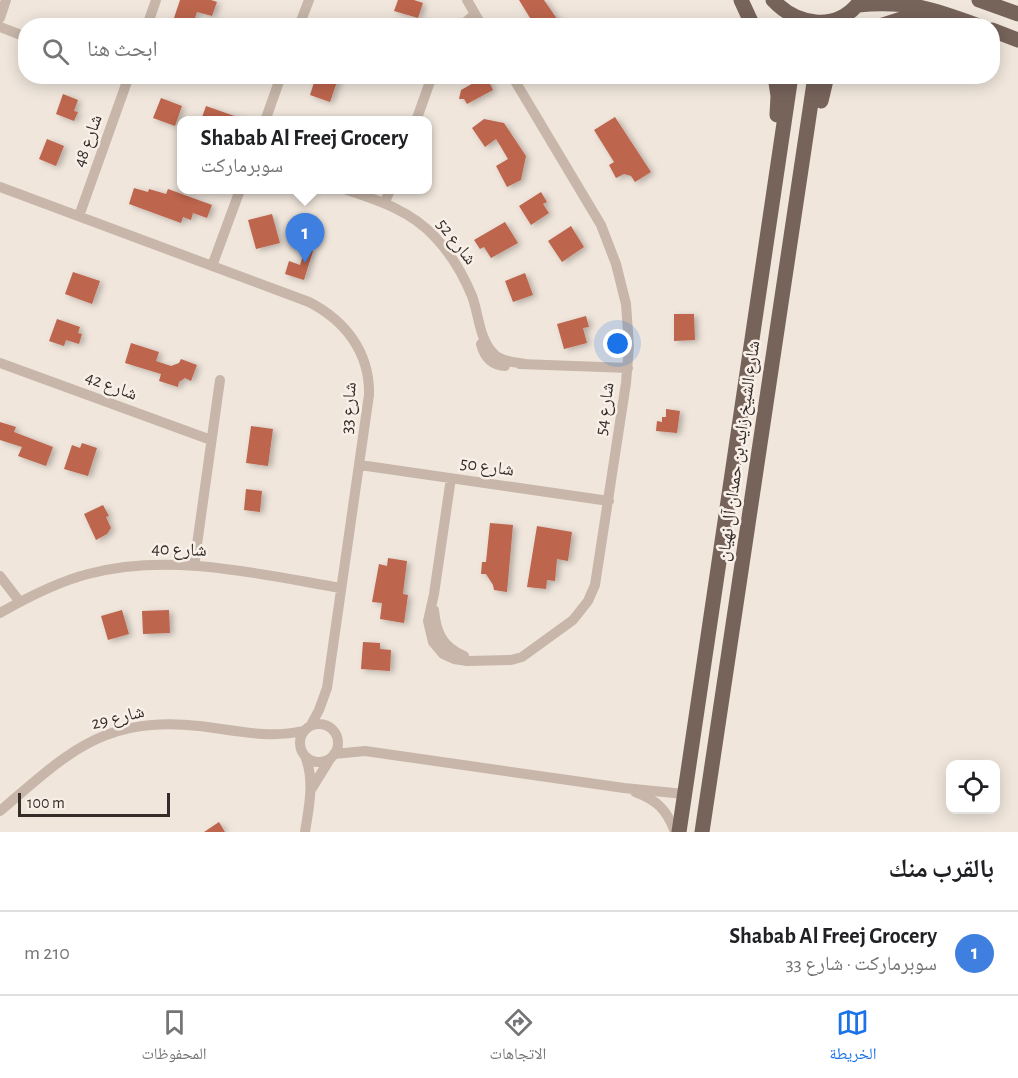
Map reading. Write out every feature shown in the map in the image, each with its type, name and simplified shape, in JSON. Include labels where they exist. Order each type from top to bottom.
[{"type":"main road","points":[[741,0],[749,18]]},
{"type":"main road","points":[[979,0],[1018,14]]},
{"type":"main road","points":[[842,18],[859,2],[905,2],[921,4],[957,18]]},
{"type":"main road","points":[[777,5],[795,18]]},
{"type":"main road","points":[[905,18],[934,18]]},
{"type":"main road","points":[[1000,33],[1018,40]]},
{"type":"main road","points":[[776,84],[778,105],[773,146],[779,158]]},
{"type":"main road","name":"شارع الشيخ زايد بن حمدان آل نهيان","points":[[677,832],[790,84]]},
{"type":"main road","name":"شارع الشيخ زايد بن حمدان آل نهيان","points":[[702,832],[814,84]]},
{"type":"main road","points":[[805,148],[813,137],[825,84]]},
{"type":"main road","points":[[684,794],[698,805],[695,832]]},
{"type":"street","points":[[0,18],[6,0]]},
{"type":"street","points":[[150,18],[156,0]]},
{"type":"street","points":[[303,18],[309,0]]},
{"type":"street","points":[[467,0],[477,18]]},
{"type":"street","points":[[470,18],[475,14]]},
{"type":"street","points":[[0,27],[18,34]]},
{"type":"street","name":"شارع 48","points":[[79,216],[126,84]]},
{"type":"street","points":[[266,116],[278,84]]},
{"type":"street","points":[[417,116],[429,84]]},
{"type":"street","name":"شارع 54","points":[[451,478],[434,594],[436,623],[442,640],[454,652],[474,660],[511,660],[522,657],[579,614],[595,585],[628,368],[628,315],[622,283],[601,225],[517,84]]},
{"type":"street","name":"شارع 33","points":[[0,187],[319,308],[337,321],[352,337],[362,355],[369,384],[360,465],[327,688],[327,716],[333,731]]},
{"type":"street","points":[[213,266],[238,194]]},
{"type":"street","name":"شارع 52","points":[[362,194],[385,202],[417,220],[442,244],[461,272],[472,296],[487,345],[495,355],[505,360],[525,364],[628,368]]},
{"type":"street","points":[[385,202],[388,194]]},
{"type":"street","name":"شارع 42","points":[[0,363],[211,440]]},
{"type":"street","points":[[194,566],[220,380]]},
{"type":"street","name":"شارع 50","points":[[360,465],[609,501]]},
{"type":"street","name":"شارع 40","points":[[0,613],[72,579],[102,571],[153,565],[194,566],[341,588]]},
{"type":"street","points":[[0,576],[20,602]]},
{"type":"street","name":"شارع 33","points":[[307,728],[319,710],[327,688]]},
{"type":"street","name":"شارع 29","points":[[0,811],[62,759],[88,743],[115,732],[144,726],[172,724],[268,736],[291,745],[303,754]]},
{"type":"street","points":[[305,832],[311,791],[309,770],[300,741],[307,728],[321,724],[364,751]]},
{"type":"street","name":"شارع 29","points":[[268,736],[307,728]]},
{"type":"street","points":[[311,791],[317,777],[338,746],[333,731]]},
{"type":"street","points":[[303,754],[314,761],[364,751],[624,788],[684,794]]},
{"type":"street","points":[[624,788],[656,802],[667,813],[677,832]]},
{"type":"building","points":[[180,0],[217,2],[212,16],[197,12],[195,18],[174,18]]},
{"type":"building","points":[[398,0],[414,0],[423,3],[418,18],[394,11]]},
{"type":"building","points":[[519,0],[544,0],[556,18],[530,18]]},
{"type":"building","points":[[313,84],[336,84],[330,102],[310,95]]},
{"type":"building","points":[[472,84],[490,84],[493,90],[467,104],[464,99],[459,99],[461,90]]},
{"type":"building","points":[[63,94],[78,100],[74,111],[78,112],[74,121],[56,114]]},
{"type":"building","points":[[161,98],[182,106],[175,126],[153,118]]},
{"type":"building","points":[[206,106],[234,116],[202,116]]},
{"type":"building","points":[[615,117],[651,172],[635,182],[631,176],[624,174],[616,178],[609,165],[614,162],[594,130]]},
{"type":"building","points":[[484,119],[504,123],[526,156],[521,180],[507,187],[496,166],[508,159],[501,147],[496,139],[485,147],[472,128]]},
{"type":"building","points":[[47,139],[64,146],[56,166],[39,159]]},
{"type":"building","points":[[134,188],[166,194],[168,189],[212,205],[207,218],[193,213],[191,220],[183,217],[181,223],[129,204]]},
{"type":"building","points":[[541,192],[547,202],[543,204],[549,213],[531,225],[519,206]]},
{"type":"building","points":[[272,214],[280,243],[256,249],[248,220]]},
{"type":"building","points":[[505,222],[518,243],[491,258],[484,247],[480,249],[474,240]]},
{"type":"building","points":[[571,226],[584,247],[562,262],[548,241]]},
{"type":"building","points":[[305,249],[313,251],[304,280],[285,274],[289,261],[300,265]]},
{"type":"building","points":[[73,272],[100,281],[92,304],[65,294]]},
{"type":"building","points":[[525,273],[533,295],[513,302],[505,281]]},
{"type":"building","points":[[674,314],[694,314],[695,340],[674,341]]},
{"type":"building","points":[[586,316],[589,327],[583,328],[587,343],[564,349],[557,324]]},
{"type":"building","points":[[57,319],[80,327],[78,333],[82,334],[79,344],[66,340],[64,346],[49,341]]},
{"type":"building","points":[[131,343],[159,352],[156,361],[171,366],[179,363],[181,359],[197,365],[191,381],[185,378],[179,382],[178,387],[159,381],[161,374],[125,363]]},
{"type":"building","points":[[666,409],[680,411],[677,433],[656,431],[657,421],[662,422],[662,417],[666,417]]},
{"type":"building","points":[[0,422],[16,427],[14,432],[53,447],[46,466],[18,456],[22,447],[0,440]]},
{"type":"building","points":[[251,426],[273,429],[268,466],[246,463]]},
{"type":"building","points":[[82,443],[97,448],[88,476],[64,469],[72,445],[80,448]]},
{"type":"building","points":[[246,489],[262,491],[260,512],[244,510]]},
{"type":"building","points":[[103,505],[109,516],[106,517],[111,528],[107,534],[96,540],[84,514]]},
{"type":"building","points":[[490,523],[513,525],[507,592],[494,590],[486,574],[481,574],[482,562],[486,562]]},
{"type":"building","points":[[537,526],[572,532],[568,561],[557,559],[555,581],[547,580],[546,589],[527,587]]},
{"type":"building","points":[[388,558],[407,561],[403,594],[408,595],[404,623],[380,619],[382,603],[372,602],[379,564],[387,566]]},
{"type":"building","points":[[122,610],[129,634],[108,640],[101,616]]},
{"type":"building","points":[[169,610],[170,633],[143,634],[142,611]]},
{"type":"building","points":[[363,642],[380,643],[380,649],[391,650],[390,671],[361,669]]},
{"type":"building","points":[[219,822],[225,832],[204,832]]},
{"type":"place","name":"Shabab Al Freej Grocery","points":[[305,263]]}]
